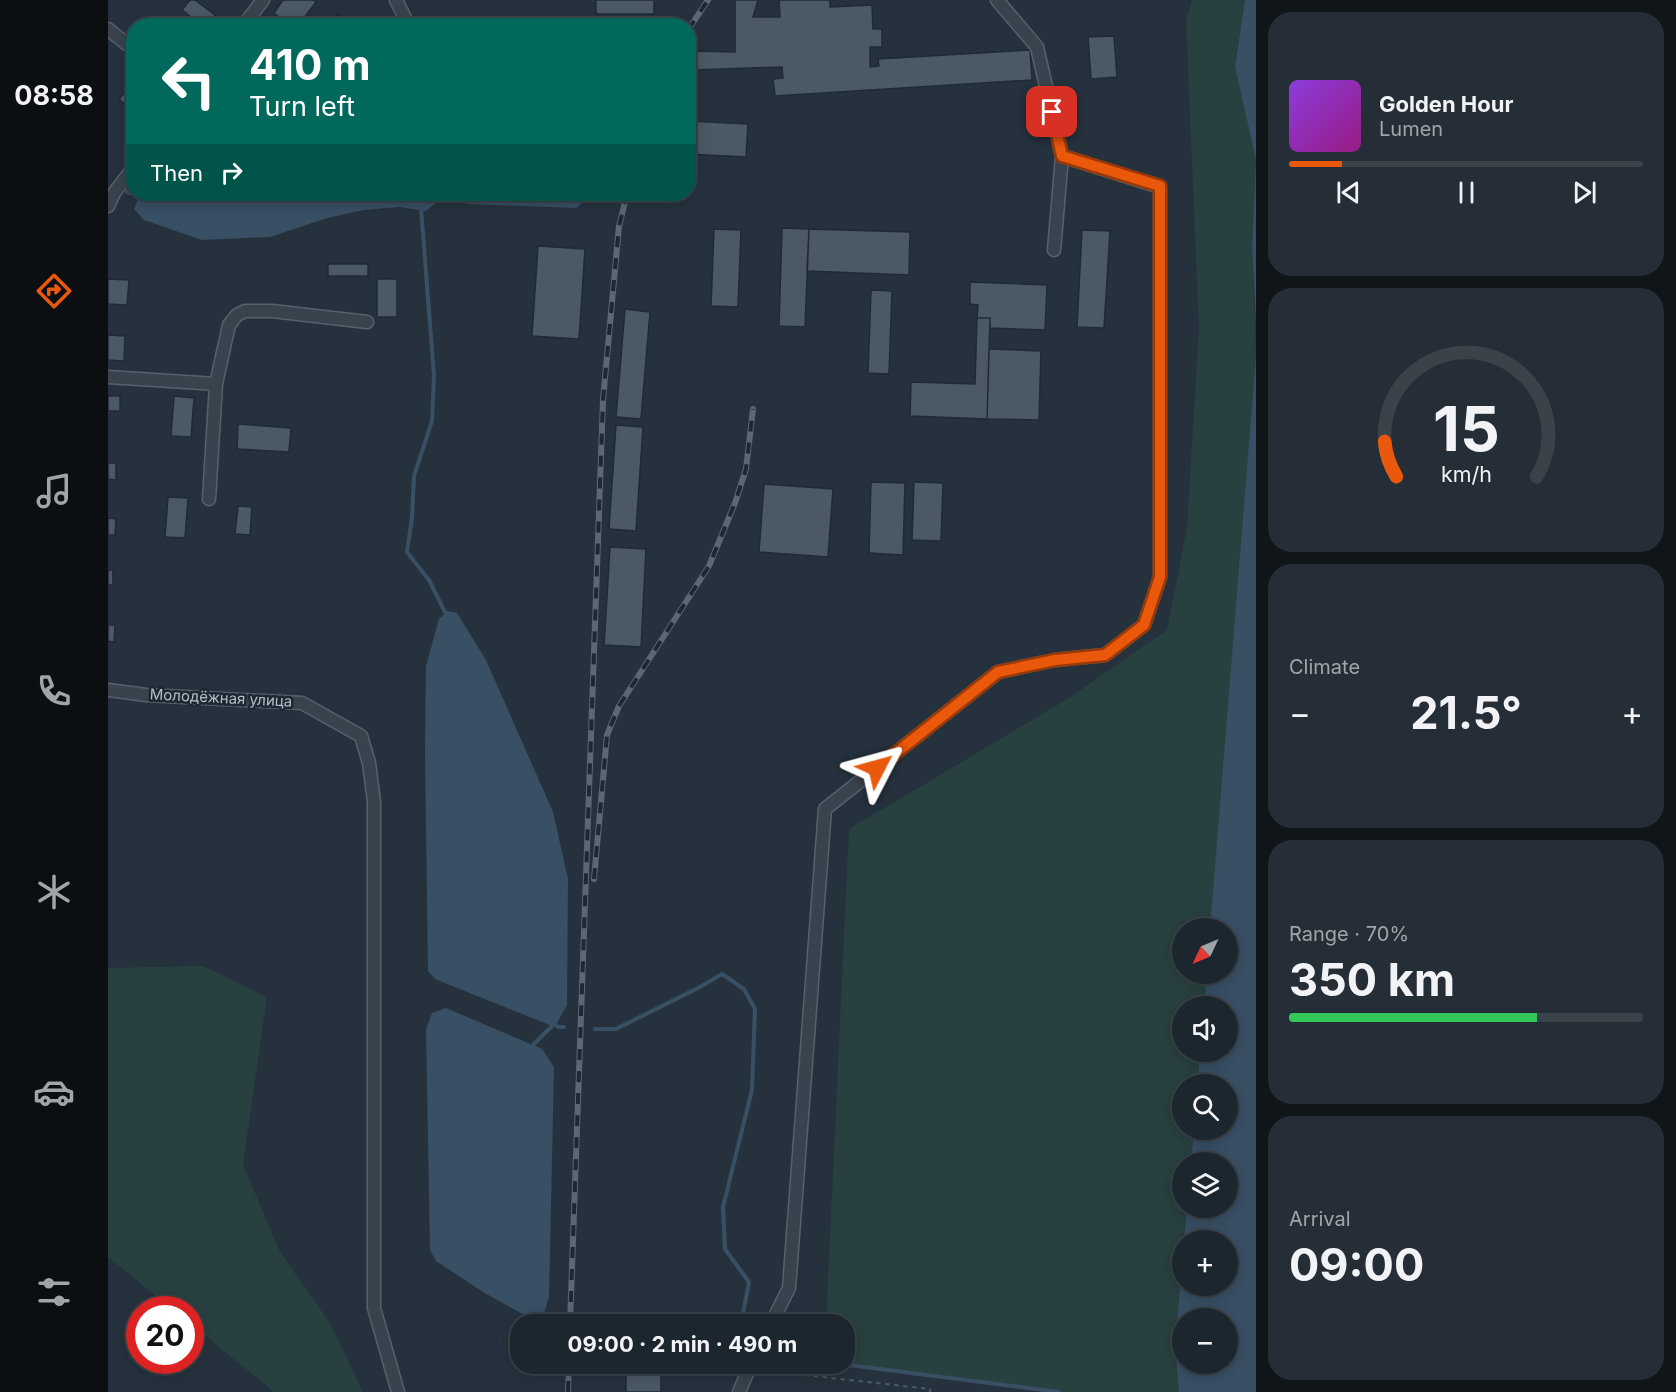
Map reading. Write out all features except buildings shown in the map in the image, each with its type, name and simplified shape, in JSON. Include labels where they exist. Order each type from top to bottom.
[{"type":"street","points":[[249,18],[263,0]]},
{"type":"street","points":[[396,0],[405,18]]},
{"type":"street","points":[[997,0],[1037,47],[1062,156],[1054,250]]},
{"type":"street","points":[[108,29],[126,44]]},
{"type":"street","points":[[776,1314],[789,1288],[825,809],[998,672],[1055,660],[1105,655],[1144,625],[1160,577],[1160,186],[1062,156]]},
{"type":"street","points":[[108,206],[114,193],[126,177]]},
{"type":"street","points":[[209,499],[216,384],[229,325],[237,315],[245,310],[272,311],[367,322]]},
{"type":"street","points":[[108,377],[216,384]]},
{"type":"street","name":"Молодёжная улица","points":[[108,690],[302,703],[361,736],[369,763],[374,802],[374,1308],[398,1392]]},
{"type":"street","points":[[739,1392],[747,1374]]},
{"type":"path","points":[[813,1374],[930,1389],[930,1392]]},
{"type":"green space","points":[[1192,0],[1245,0],[1235,67],[1256,160],[1252,245],[1256,355],[1211,918],[1172,918],[1172,984],[1206,984],[1205,996],[1172,996],[1172,1062],[1199,1062],[1199,1074],[1172,1074],[1172,1140],[1193,1140],[1192,1152],[1172,1152],[1172,1218],[1186,1218],[1185,1230],[1172,1230],[1172,1296],[1179,1296],[1178,1308],[1172,1308],[1172,1374],[1177,1374],[1179,1392],[1059,1392],[855,1366],[855,1314],[826,1314],[849,829],[1066,700],[1167,630],[1187,528],[1199,328],[1186,21]]},
{"type":"green space","points":[[203,966],[267,997],[243,1165],[280,1252],[330,1323],[363,1392],[274,1392],[204,1335],[204,1296],[156,1296],[108,1257],[108,968]]},
{"type":"water","points":[[1245,0],[1256,0],[1256,160],[1235,67]]},
{"type":"water","points":[[1256,160],[1256,325],[1252,245]]},
{"type":"water","points":[[137,201],[435,201],[435,204],[426,211],[399,207],[364,210],[327,218],[270,237],[202,240],[144,220],[134,209]]},
{"type":"water","points":[[465,201],[584,201],[577,208],[467,204]]},
{"type":"water","points":[[1256,355],[1256,1392],[1179,1392],[1177,1374],[1238,1374],[1238,1308],[1178,1308],[1179,1296],[1238,1296],[1238,1230],[1185,1230],[1186,1218],[1238,1218],[1238,1152],[1192,1152],[1193,1140],[1238,1140],[1238,1074],[1199,1074],[1199,1062],[1238,1062],[1238,996],[1205,996],[1206,984],[1238,984],[1238,918],[1211,918]]},
{"type":"water","points":[[447,611],[457,613],[486,660],[553,812],[568,879],[567,1005],[558,1021],[552,1026],[435,979],[428,971],[426,666],[439,619]]},
{"type":"water","points":[[446,1008],[542,1049],[554,1067],[549,1297],[544,1313],[523,1314],[483,1292],[436,1261],[430,1250],[426,1029],[432,1013]]},
{"type":"waterway","points":[[421,208],[434,376],[432,421],[414,476],[412,518],[407,552],[429,580],[447,616]]},
{"type":"waterway","points":[[595,1029],[616,1029],[722,974],[744,989],[755,1009],[752,1090],[723,1207],[725,1249],[749,1282],[743,1314]]},
{"type":"waterway","points":[[553,1021],[558,1027],[564,1027]]},
{"type":"waterway","points":[[533,1045],[555,1023]]},
{"type":"waterway","points":[[855,1366],[1059,1392]]},
{"type":"railway","points":[[696,18],[708,0]]},
{"type":"railway","points":[[570,1314],[603,400],[619,226],[625,201]]},
{"type":"railway","points":[[594,879],[607,735],[619,706],[709,566],[735,503],[746,469],[753,409]]},
{"type":"railway","points":[[568,1392],[569,1374]]},
{"type":"route","points":[[877,768],[998,672],[1055,660],[1105,655],[1144,625],[1160,577],[1160,186],[1062,156],[1052,112]]}]
